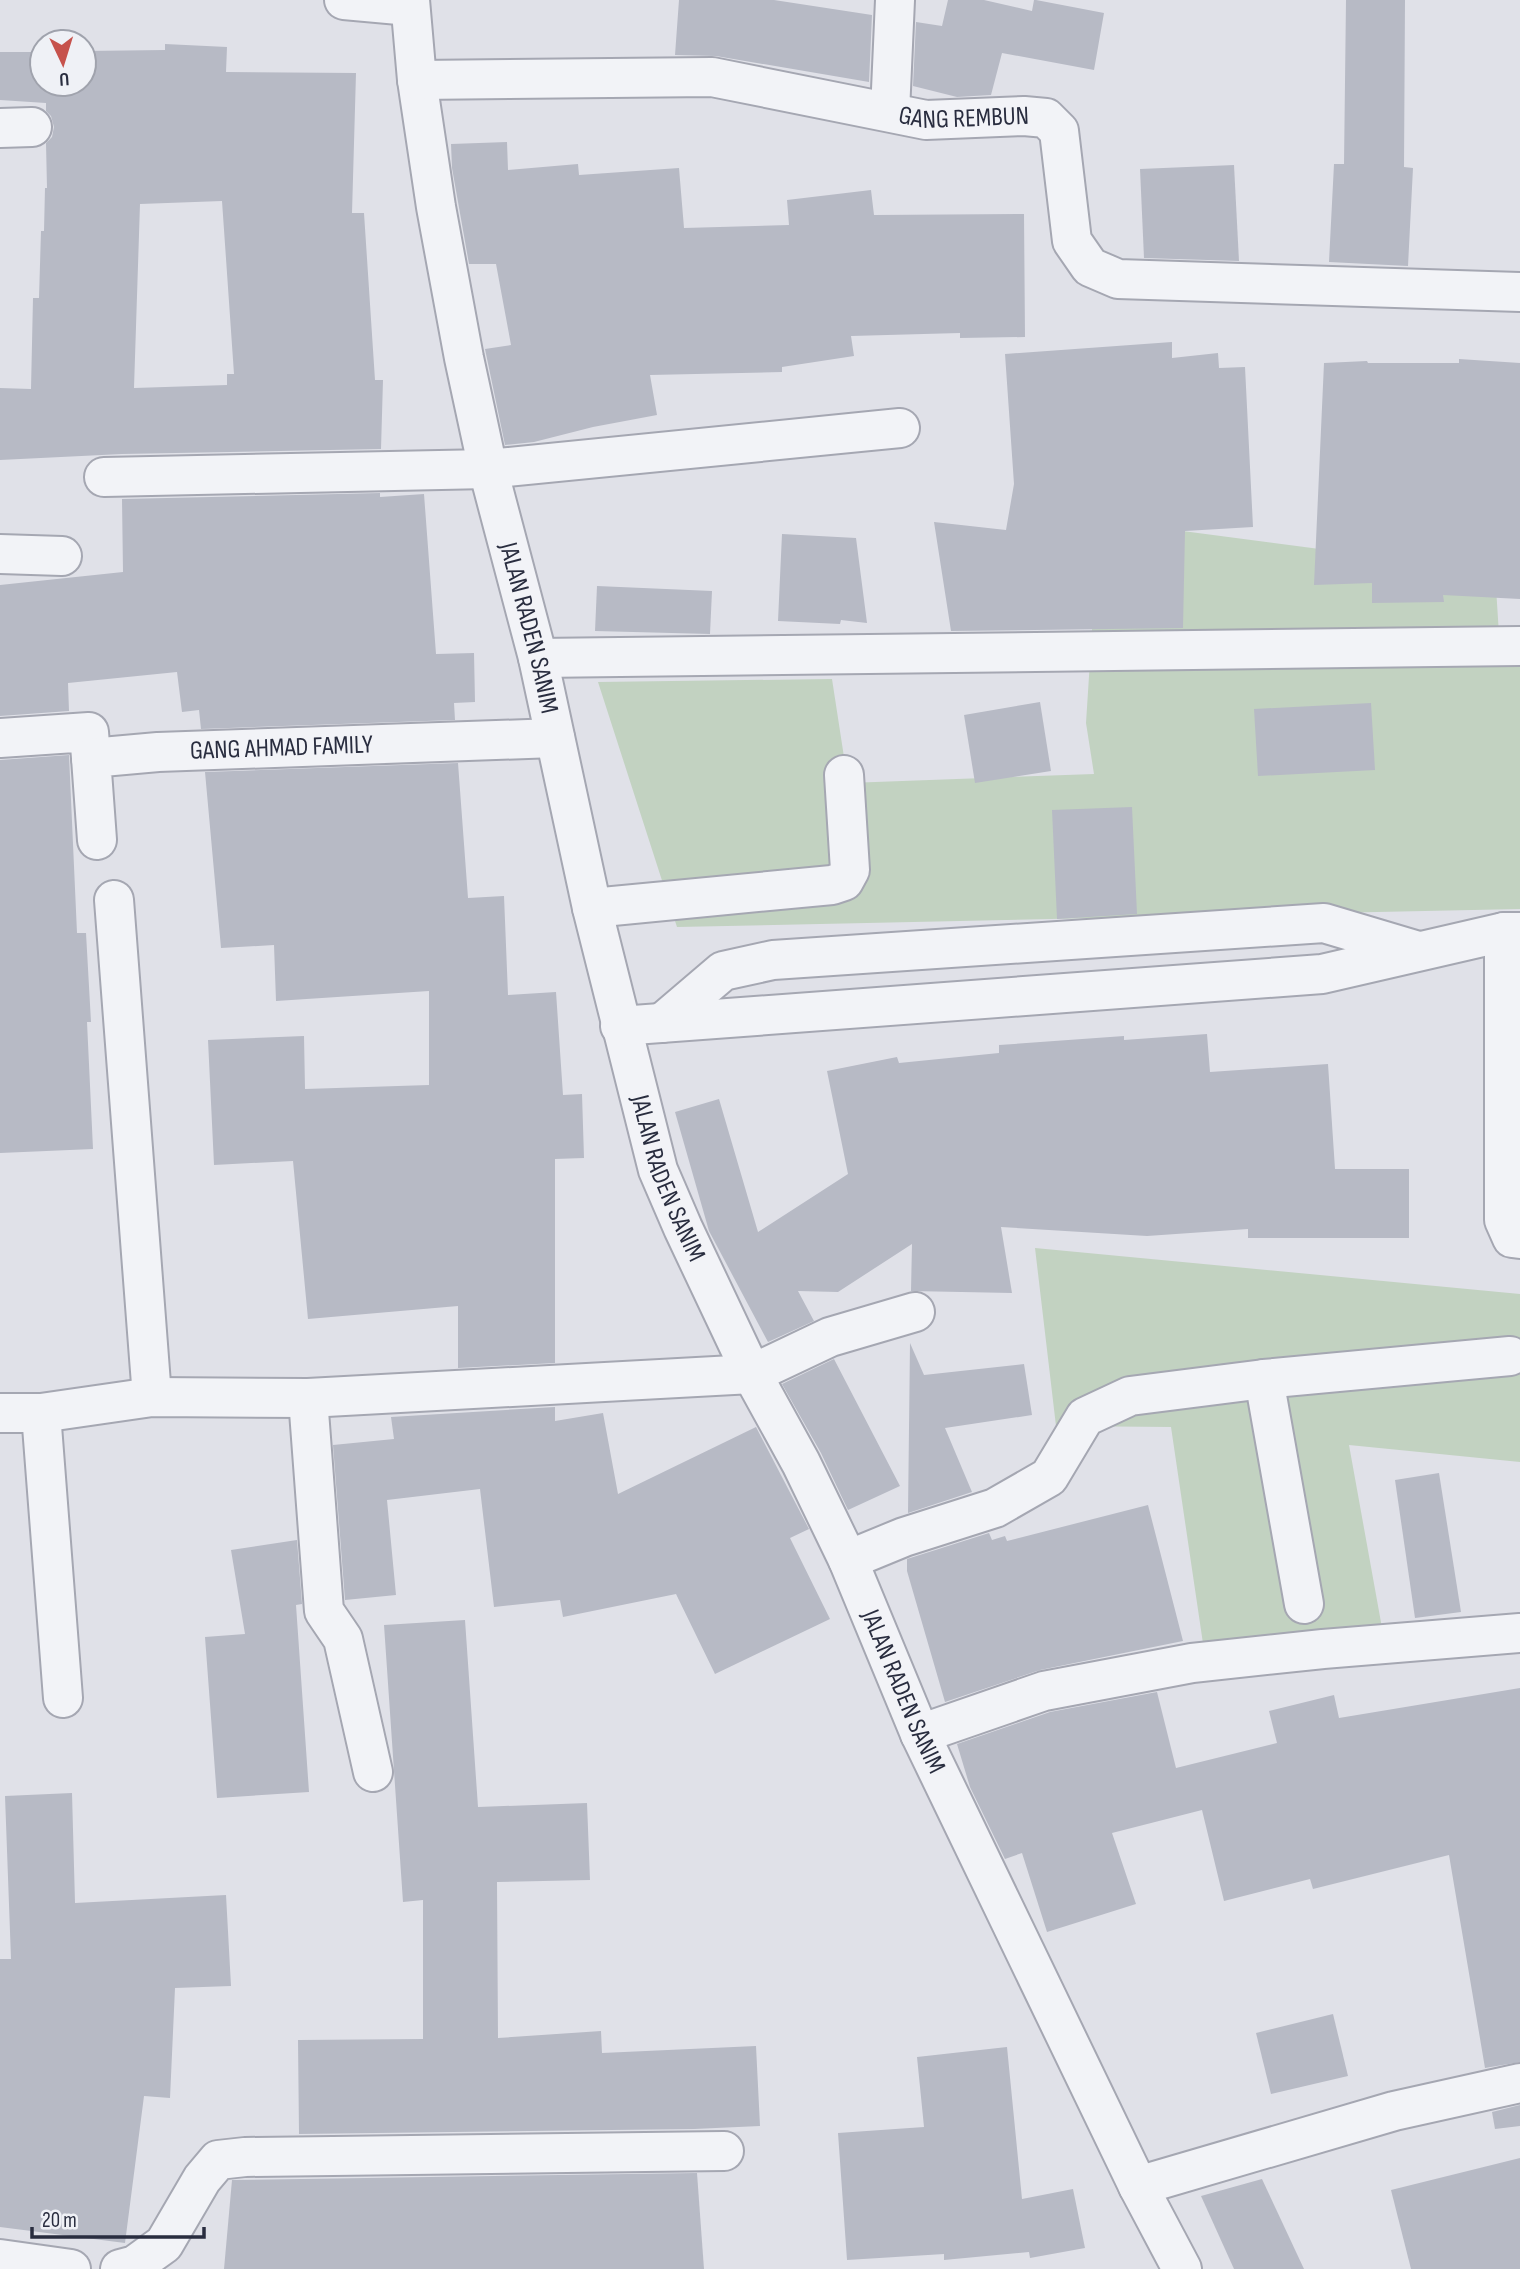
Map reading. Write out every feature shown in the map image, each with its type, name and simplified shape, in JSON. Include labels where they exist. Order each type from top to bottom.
[{"type":"street","points":[[344,0],[410,3]]},
{"type":"street","points":[[890,112],[895,0]]},
{"type":"street","name":"JALAN RADEN SANIM","points":[[410,3],[417,80],[440,232],[464,358],[488,469],[538,658],[620,1026],[658,1170],[752,1374],[801,1464],[848,1560],[920,1734],[1138,2186],[1182,2269]]},
{"type":"street","name":"GANG REMBUN","points":[[417,80],[712,77],[926,120],[1024,116],[1046,118],[1059,131],[1072,241],[1090,267],[1118,279],[1520,292]]},
{"type":"street","points":[[104,477],[488,469],[900,428]]},
{"type":"street","points":[[0,554],[62,556]]},
{"type":"street","points":[[538,658],[1520,646]]},
{"type":"street","points":[[0,738],[89,732],[97,840]]},
{"type":"street","name":"GANG AHMAD FAMILY","points":[[91,758],[158,752],[555,738]]},
{"type":"street","points":[[592,908],[832,886],[844,881],[850,870],[844,775]]},
{"type":"street","points":[[114,900],[152,1397]]},
{"type":"street","points":[[662,1023],[723,971],[773,960],[1324,923],[1421,952]]},
{"type":"street","points":[[620,1026],[1322,974],[1512,932],[1504,1220],[1512,1238],[1520,1239]]},
{"type":"street","points":[[0,1413],[41,1413],[152,1397],[308,1398],[752,1374],[830,1337],[915,1312]]},
{"type":"street","points":[[848,1560],[904,1537],[995,1508],[1049,1477],[1085,1417],[1130,1396],[1510,1356]]},
{"type":"street","points":[[1264,1380],[1304,1604]]},
{"type":"street","points":[[308,1398],[324,1611],[343,1639],[373,1772]]},
{"type":"street","points":[[41,1413],[63,1698]]},
{"type":"street","points":[[920,1734],[1044,1691],[1192,1663],[1520,1633]]},
{"type":"street","points":[[1138,2186],[1394,2111],[1520,2083]]},
{"type":"street","points":[[120,2269],[135,2265],[164,2244],[202,2179],[218,2160],[724,2151]]},
{"type":"street","points":[[0,2259],[71,2269]]},
{"type":"green space","points":[[1099,520],[1495,572],[1500,650],[1520,649],[1520,909],[677,927],[598,682],[832,679],[848,783],[1094,774],[1086,723]]},
{"type":"green space","points":[[1035,1248],[1520,1294],[1520,1462],[1349,1445],[1384,1639],[1205,1657],[1171,1427],[1056,1426]]},
{"type":"building","points":[[679,0],[774,0],[872,15],[869,82],[716,56],[675,55]]},
{"type":"building","points":[[948,0],[984,0],[1032,11],[1036,0],[1104,13],[1094,70],[1002,53],[991,95],[957,97],[913,86],[916,22],[942,26]]},
{"type":"building","points":[[1346,0],[1405,0],[1404,167],[1413,168],[1408,266],[1329,262],[1334,164],[1344,164]]},
{"type":"building","points":[[165,44],[227,47],[226,72],[356,73],[352,213],[364,213],[375,380],[383,380],[381,449],[122,454],[0,460],[0,388],[31,389],[33,298],[39,298],[41,231],[44,231],[47,188],[46,143],[52,137],[54,127],[51,116],[46,111],[46,103],[0,100],[0,52],[28,52],[28,98],[98,98],[98,51],[165,50]],"holes":[[[222,201],[234,374],[227,374],[227,385],[134,388],[140,204]]]},
{"type":"building","points":[[507,142],[508,170],[578,164],[579,175],[679,168],[684,228],[789,225],[787,200],[871,190],[874,215],[1024,214],[1025,337],[960,338],[960,333],[851,336],[854,356],[782,367],[782,372],[650,375],[657,415],[534,442],[505,445],[485,349],[511,345],[496,264],[469,264],[452,168],[451,144]]},
{"type":"building","points":[[1234,165],[1239,261],[1144,258],[1140,169]]},
{"type":"building","points":[[1172,342],[1172,358],[1218,353],[1219,368],[1245,367],[1253,527],[1185,531],[1183,628],[951,631],[934,522],[1006,530],[1014,484],[1005,354]]},
{"type":"building","points":[[1459,359],[1520,363],[1520,599],[1443,595],[1444,602],[1372,603],[1372,583],[1314,585],[1324,363],[1459,363]]},
{"type":"building","points":[[380,493],[380,497],[424,494],[436,654],[474,653],[475,702],[454,703],[455,720],[201,729],[199,710],[182,712],[177,672],[68,683],[69,711],[0,716],[0,585],[123,572],[122,499]]},
{"type":"building","points":[[782,534],[856,538],[867,623],[841,620],[840,624],[778,621]]},
{"type":"building","points":[[597,586],[712,591],[710,634],[595,631]]},
{"type":"building","points":[[1040,702],[1051,771],[975,783],[964,715]]},
{"type":"building","points":[[1371,703],[1375,770],[1258,776],[1254,709]]},
{"type":"building","points":[[69,755],[77,933],[86,933],[91,1022],[87,1022],[93,1149],[0,1153],[0,760]]},
{"type":"building","points":[[458,763],[468,898],[504,896],[508,995],[556,992],[563,1095],[582,1094],[584,1158],[555,1159],[555,1363],[458,1368],[458,1306],[308,1319],[293,1161],[214,1165],[208,1040],[304,1036],[305,1089],[429,1085],[429,991],[276,1001],[274,945],[221,948],[205,772]]},
{"type":"building","points":[[1132,807],[1137,914],[1057,919],[1052,810]]},
{"type":"building","points":[[1207,1034],[1210,1072],[1328,1064],[1335,1169],[1409,1169],[1409,1238],[1248,1238],[1248,1229],[1147,1236],[1001,1227],[1012,1293],[911,1291],[912,1244],[838,1292],[798,1291],[814,1321],[768,1342],[709,1231],[675,1112],[719,1099],[758,1232],[848,1174],[827,1071],[897,1057],[899,1063],[999,1053],[999,1045],[1124,1036],[1124,1040]]},
{"type":"building","points":[[910,1343],[924,1375],[1024,1364],[1032,1415],[945,1428],[972,1492],[908,1513]]},
{"type":"building","points":[[834,1359],[900,1486],[848,1510],[821,1453],[782,1384]]},
{"type":"building","points":[[555,1407],[555,1421],[603,1413],[618,1494],[756,1427],[809,1529],[790,1538],[830,1619],[715,1674],[676,1594],[563,1617],[560,1600],[494,1607],[480,1489],[387,1500],[396,1595],[345,1600],[333,1445],[394,1439],[391,1417]]},
{"type":"building","points":[[1439,1473],[1461,1612],[1415,1618],[1395,1480]]},
{"type":"building","points":[[1148,1505],[1183,1641],[1040,1670],[945,1702],[907,1571],[907,1559],[989,1533],[992,1540],[1005,1536],[1007,1541]]},
{"type":"building","points":[[297,1540],[302,1604],[296,1605],[309,1792],[217,1798],[205,1637],[245,1634],[231,1550]]},
{"type":"building","points":[[465,1620],[478,1807],[587,1803],[590,1880],[497,1882],[498,2038],[601,2031],[602,2053],[756,2046],[760,2126],[299,2134],[298,2040],[423,2039],[423,1900],[403,1902],[384,1625]]},
{"type":"building","points":[[1520,1688],[1520,2062],[1485,2068],[1449,1855],[1313,1889],[1310,1879],[1224,1901],[1202,1810],[1112,1833],[1136,1904],[1047,1932],[1022,1853],[1005,1859],[970,1787],[957,1744],[1050,1712],[1157,1692],[1176,1768],[1277,1743],[1269,1711],[1334,1695],[1339,1718]]},
{"type":"building","points":[[72,1793],[75,1903],[226,1895],[231,1986],[175,1988],[170,2098],[144,2096],[125,2243],[0,2227],[0,1959],[11,1959],[5,1796]]},
{"type":"building","points":[[1333,2014],[1348,2076],[1271,2094],[1256,2033]]},
{"type":"building","points":[[1007,2047],[1022,2199],[1073,2189],[1085,2248],[1030,2258],[1029,2252],[944,2260],[944,2254],[847,2260],[838,2133],[924,2127],[917,2057]]},
{"type":"building","points":[[1520,2105],[1520,2126],[1495,2129],[1492,2112]]},
{"type":"building","points":[[1520,2158],[1520,2269],[1411,2269],[1391,2190]]},
{"type":"building","points":[[697,2173],[704,2269],[224,2269],[232,2180]]},
{"type":"building","points":[[1262,2179],[1304,2269],[1234,2269],[1201,2196]]}]
